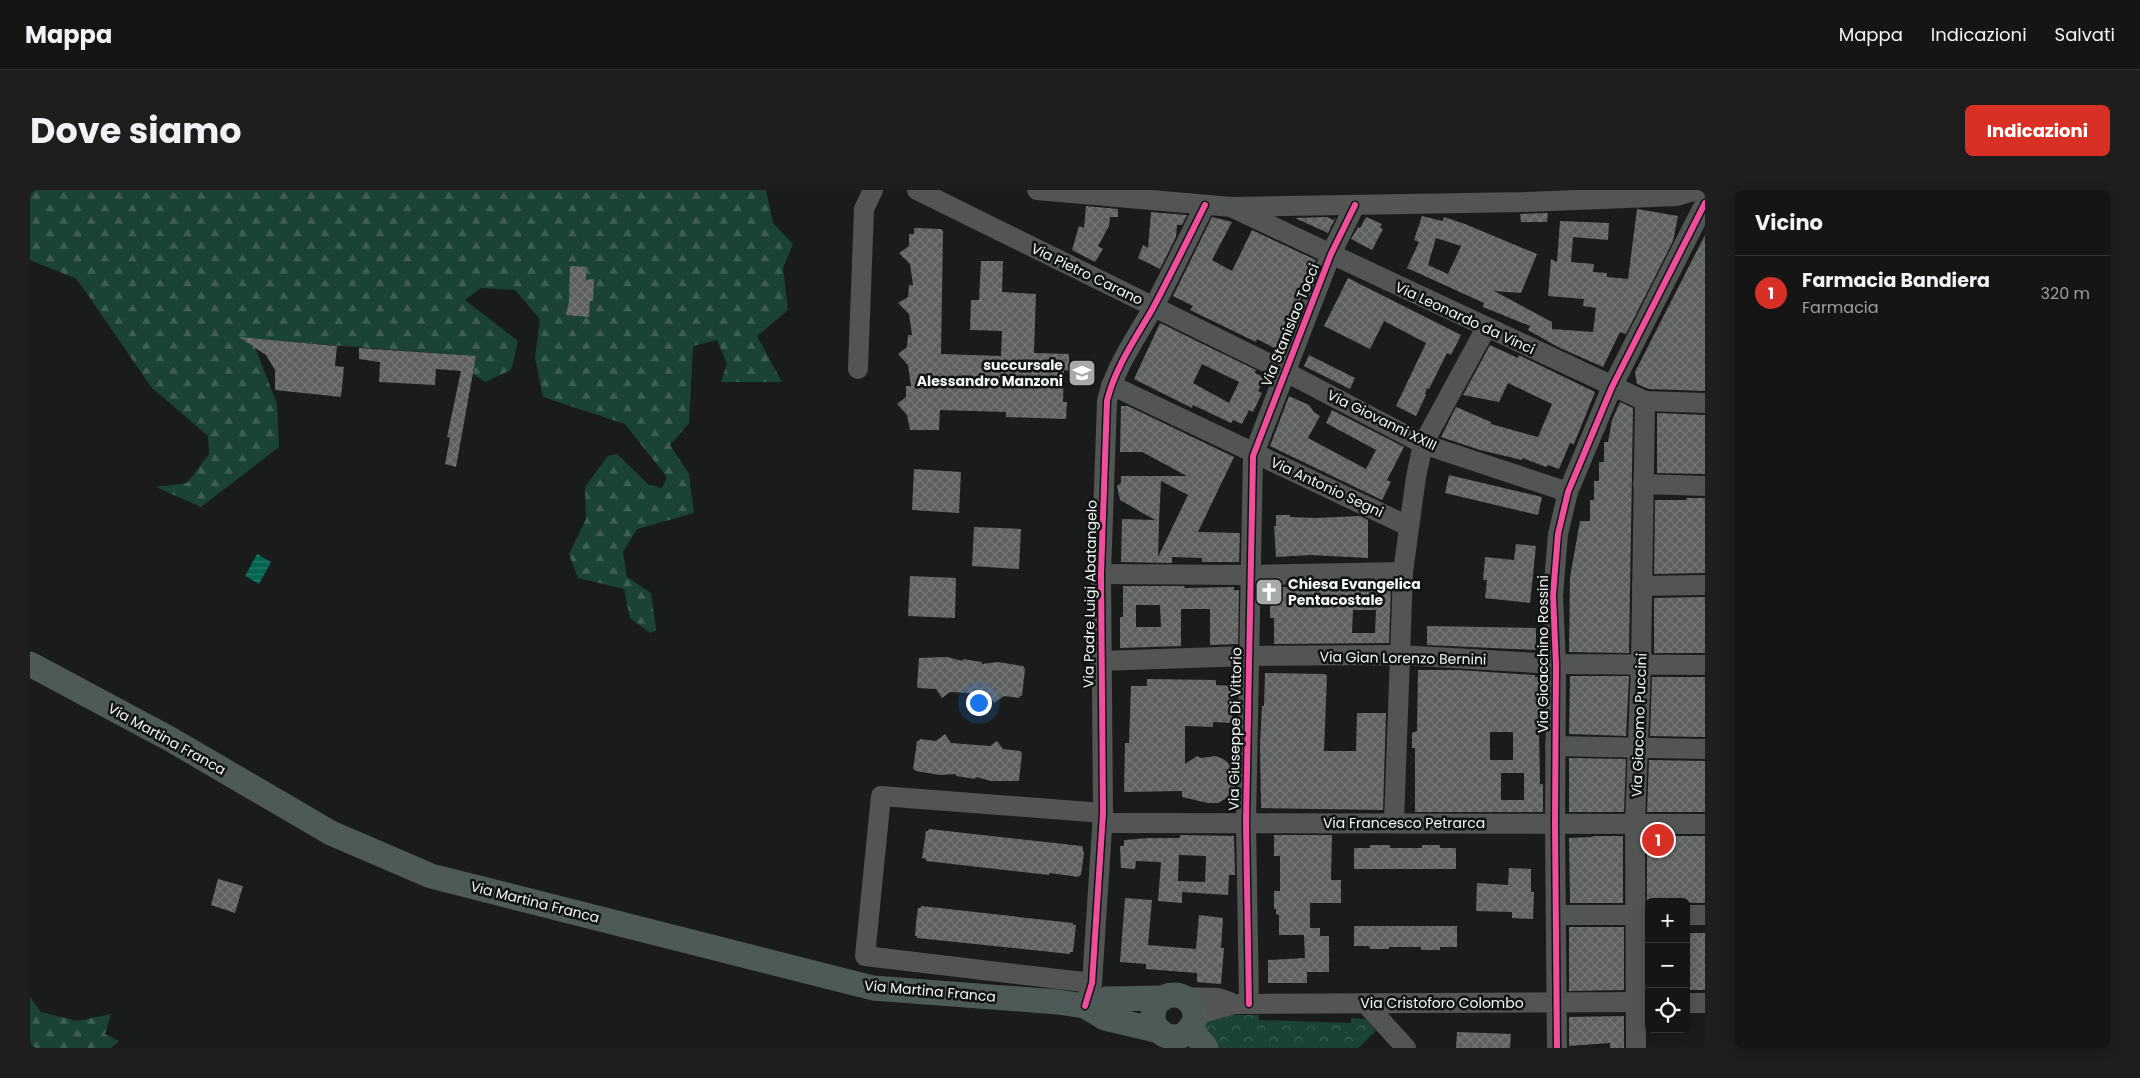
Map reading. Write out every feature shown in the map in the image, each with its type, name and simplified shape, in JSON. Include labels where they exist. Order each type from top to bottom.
[{"type":"main road","name":"Via Martina Franca","points":[[30,664],[170,739],[331,833],[431,876],[873,988],[1058,1002],[1089,994],[1106,999],[1172,998]]},
{"type":"main road","name":"Via Martina Franca","points":[[1089,994],[1105,1018],[1180,1033]]},
{"type":"main road","points":[[1180,1033],[1194,1010],[1187,1000],[1172,998],[1158,1003],[1153,1014],[1154,1020],[1206,1048]]},
{"type":"street","points":[[858,369],[864,209],[873,190]]},
{"type":"street","name":"Via Pietro Carano","points":[[917,190],[1284,371]]},
{"type":"street","points":[[1037,190],[1232,207],[1526,202],[1677,196],[1697,190],[1705,200]]},
{"type":"street","name":"Via Gioacchino Rossini","points":[[1557,1048],[1557,916],[1554,824],[1556,664],[1553,595],[1558,534],[1568,492],[1612,387],[1705,204]]},
{"type":"street","name":"Via Padre Luigi Abatangelo","points":[[1089,994],[1103,818],[1100,661],[1107,400],[1111,385],[1205,205]]},
{"type":"street","name":"Via Stanislao Tocci","points":[[1253,454],[1331,254],[1355,205]]},
{"type":"street","name":"Via Leonardo da Vinci","points":[[1232,207],[1486,328],[1645,401],[1705,404]]},
{"type":"street","points":[[1394,822],[1403,572],[1408,526],[1423,444],[1486,328]]},
{"type":"street","name":"Via Giovanni XXIII","points":[[1284,371],[1423,444],[1568,492]]},
{"type":"street","name":"Via Antonio Segni","points":[[1111,385],[1408,526]]},
{"type":"street","name":"Via Giacomo Puccini","points":[[1636,1048],[1642,1002],[1642,914],[1636,823],[1641,665],[1645,401]]},
{"type":"street","name":"Via Giuseppe Di Vittorio","points":[[1242,1004],[1253,454]]},
{"type":"street","points":[[1643,484],[1705,486]]},
{"type":"street","points":[[1101,574],[1250,575],[1403,572]]},
{"type":"street","points":[[1642,586],[1705,585]]},
{"type":"street","name":"Via Gian Lorenzo Bernini","points":[[1100,661],[1249,656],[1400,655],[1556,664],[1705,665]]},
{"type":"street","points":[[1555,746],[1705,749]]},
{"type":"street","name":"Via Francesco Petrarca","points":[[1089,994],[865,956],[881,796],[1103,818],[1246,822],[1705,824]]},
{"type":"street","points":[[1557,916],[1642,914]]},
{"type":"street","points":[[1690,915],[1705,915]]},
{"type":"street","name":"Via Cristoforo Colombo","points":[[1172,998],[1218,998],[1242,1004]]},
{"type":"street","name":"Via Cristoforo Colombo","points":[[1180,1033],[1202,1013],[1242,1004],[1642,1002]]},
{"type":"street","points":[[1366,1003],[1406,1048]]},
{"type":"street","points":[[1690,1003],[1705,1003]]},
{"type":"green space","points":[[30,190],[766,190],[773,223],[793,244],[783,268],[788,310],[757,336],[782,382],[721,382],[727,364],[717,340],[693,346],[689,423],[670,445],[689,474],[694,513],[637,529],[623,552],[627,577],[651,593],[656,630],[650,633],[630,618],[624,589],[578,578],[569,554],[586,519],[585,487],[608,456],[617,454],[649,485],[662,488],[667,477],[625,424],[543,397],[535,358],[540,319],[515,290],[481,288],[465,300],[518,341],[511,370],[485,382],[473,374],[475,356],[252,339],[277,404],[279,447],[201,507],[156,487],[187,483],[209,454],[208,436],[151,387],[77,279],[30,260]]},
{"type":"green space","points":[[30,997],[41,1012],[77,1021],[111,1014],[105,1034],[119,1041],[111,1048],[30,1048]]},
{"type":"green space","points":[[1221,1015],[1259,1015],[1259,1020],[1351,1023],[1351,1018],[1366,1019],[1376,1031],[1358,1048],[1219,1048],[1210,1038],[1205,1025],[1208,1021]]},
{"type":"shaded area","points":[[257,554],[271,562],[259,584],[245,576]]},
{"type":"building","points":[[1086,206],[1118,209],[1118,217],[1110,217],[1109,226],[1098,246],[1103,249],[1095,262],[1072,250],[1079,226],[1084,228]]},
{"type":"building","points":[[1637,209],[1678,216],[1673,241],[1626,334],[1620,332],[1603,367],[1558,347],[1528,330],[1530,326],[1483,307],[1484,303],[1407,268],[1419,242],[1414,240],[1422,216],[1442,221],[1444,217],[1465,224],[1537,254],[1521,293],[1494,291],[1552,322],[1552,329],[1593,332],[1596,308],[1583,306],[1584,299],[1548,296],[1551,259],[1557,262],[1560,221],[1609,223],[1608,240],[1573,237],[1571,262],[1594,264],[1593,272],[1607,273],[1607,277],[1628,279]],"holes":[[[1436,238],[1461,246],[1448,274],[1428,265]]]},
{"type":"building","points":[[1151,212],[1187,215],[1182,225],[1177,225],[1176,237],[1160,269],[1138,258],[1143,245],[1148,248]]},
{"type":"building","points":[[1548,213],[1547,222],[1521,222],[1520,214]]},
{"type":"building","points":[[1212,217],[1232,222],[1212,260],[1232,271],[1252,230],[1316,260],[1280,351],[1257,339],[1256,342],[1190,310],[1193,306],[1173,296]]},
{"type":"building","points":[[1327,217],[1333,220],[1336,217],[1328,233],[1295,218]]},
{"type":"building","points":[[1366,217],[1382,224],[1380,228],[1383,229],[1372,250],[1351,239]]},
{"type":"building","points":[[914,228],[941,229],[943,231],[941,354],[1001,356],[1002,331],[970,330],[971,300],[979,300],[981,261],[1003,261],[1002,292],[1036,294],[1034,353],[1069,354],[1069,371],[1064,370],[1063,402],[1067,402],[1066,419],[1006,417],[1006,412],[940,410],[939,430],[910,430],[907,415],[897,404],[906,397],[906,386],[911,386],[908,365],[898,354],[907,347],[908,335],[912,335],[909,314],[898,303],[908,297],[909,285],[913,285],[910,264],[899,253],[909,246],[909,234],[914,234]]},
{"type":"building","points":[[1705,235],[1705,391],[1649,389],[1637,384],[1635,372]]},
{"type":"building","points":[[570,266],[586,267],[586,280],[594,279],[593,301],[590,301],[589,317],[566,315],[569,301]]},
{"type":"building","points":[[1348,278],[1461,335],[1451,355],[1447,353],[1429,389],[1427,388],[1426,395],[1416,416],[1396,406],[1426,343],[1384,321],[1370,349],[1324,326]]},
{"type":"building","points":[[1160,323],[1256,370],[1255,373],[1265,378],[1258,391],[1262,393],[1253,412],[1249,410],[1242,424],[1233,420],[1231,423],[1193,405],[1192,408],[1134,379]],"holes":[[[1202,364],[1239,382],[1229,403],[1193,383]]]},
{"type":"building","points":[[239,337],[337,346],[335,366],[344,367],[341,397],[275,390],[275,370],[266,355]]},
{"type":"building","points":[[1490,345],[1518,358],[1519,355],[1595,392],[1574,444],[1570,443],[1559,469],[1548,465],[1546,467],[1523,458],[1522,460],[1480,450],[1441,437],[1456,407],[1491,422],[1491,424],[1538,437],[1552,404],[1508,383],[1499,402],[1463,395]]},
{"type":"building","points":[[359,348],[476,356],[456,467],[445,464],[450,438],[447,437],[461,371],[436,369],[435,385],[379,382],[380,362],[359,359]]},
{"type":"building","points":[[1309,355],[1355,378],[1350,389],[1304,366]]},
{"type":"building","points":[[1289,396],[1309,405],[1320,416],[1308,438],[1366,469],[1376,450],[1326,423],[1332,410],[1404,447],[1387,480],[1391,482],[1382,500],[1270,446]]},
{"type":"building","points":[[1620,402],[1633,408],[1629,653],[1569,652],[1570,577],[1580,521],[1590,521],[1590,500],[1594,500],[1594,481],[1599,481],[1599,462],[1604,462],[1604,442],[1608,442],[1612,420]]},
{"type":"building","points":[[1121,406],[1128,406],[1234,457],[1198,532],[1240,533],[1239,562],[1202,562],[1202,558],[1172,557],[1172,563],[1121,562],[1122,519],[1155,520],[1120,500],[1117,486],[1121,483],[1121,476],[1187,476],[1142,452],[1120,452]],"holes":[[[1161,481],[1188,495],[1158,557]]]},
{"type":"building","points":[[1657,413],[1705,415],[1705,474],[1657,473]]},
{"type":"building","points":[[914,469],[961,472],[959,513],[912,510]]},
{"type":"building","points":[[1449,475],[1542,497],[1538,515],[1445,493]]},
{"type":"building","points":[[1686,498],[1705,498],[1705,573],[1654,574],[1655,500],[1687,500]]},
{"type":"building","points":[[1276,515],[1317,518],[1360,516],[1368,520],[1368,558],[1311,555],[1276,557],[1274,526],[1276,526]]},
{"type":"building","points":[[974,527],[1021,529],[1019,569],[972,566]]},
{"type":"building","points":[[1516,544],[1536,546],[1530,603],[1485,598],[1487,580],[1483,580],[1485,557],[1514,560]]},
{"type":"building","points":[[910,576],[956,578],[955,618],[908,616]]},
{"type":"building","points":[[1123,586],[1234,587],[1234,590],[1239,590],[1238,644],[1210,645],[1210,609],[1181,609],[1181,646],[1120,648],[1120,617],[1123,617]],"holes":[[[1136,605],[1160,605],[1161,627],[1136,627]]]},
{"type":"building","points":[[1270,587],[1391,587],[1389,643],[1274,644],[1274,618],[1270,618]],"holes":[[[1353,610],[1376,610],[1375,633],[1352,633]]]},
{"type":"building","points":[[1705,597],[1705,653],[1654,653],[1654,598]]},
{"type":"building","points":[[1427,626],[1536,628],[1536,650],[1427,645]]},
{"type":"building","points":[[947,657],[963,661],[963,659],[982,662],[982,664],[998,662],[1023,666],[1025,669],[1022,696],[1019,698],[1004,696],[994,703],[987,694],[950,692],[942,698],[936,689],[918,688],[919,658]]},
{"type":"building","points":[[1418,670],[1458,670],[1541,677],[1540,702],[1543,702],[1544,731],[1539,731],[1540,784],[1543,784],[1543,812],[1415,812],[1415,748],[1412,748],[1412,733],[1417,731]],"holes":[[[1490,732],[1513,732],[1513,760],[1490,760]],[[1501,773],[1524,773],[1524,800],[1501,800]]]},
{"type":"building","points":[[1265,673],[1324,674],[1327,676],[1324,751],[1356,751],[1357,713],[1386,713],[1383,810],[1261,808],[1260,745]]},
{"type":"building","points":[[1570,676],[1629,676],[1626,736],[1569,734]]},
{"type":"building","points":[[1652,677],[1705,677],[1705,737],[1650,736]]},
{"type":"building","points":[[1147,679],[1216,680],[1216,685],[1233,686],[1232,723],[1213,722],[1213,727],[1185,726],[1185,764],[1197,756],[1201,758],[1216,756],[1225,760],[1232,767],[1235,775],[1235,786],[1227,798],[1218,803],[1208,803],[1182,797],[1182,791],[1124,792],[1125,743],[1129,743],[1131,686],[1147,686]]},
{"type":"building","points":[[945,734],[951,743],[990,746],[997,741],[1003,749],[1020,751],[1022,753],[1019,781],[991,781],[976,777],[975,779],[956,776],[956,774],[940,775],[913,769],[917,741],[920,739],[936,741]]},
{"type":"building","points":[[1569,758],[1626,759],[1624,812],[1569,812]]},
{"type":"building","points":[[1649,760],[1705,761],[1705,812],[1647,812]]},
{"type":"building","points":[[929,829],[1082,846],[1084,853],[1081,875],[1078,877],[1050,873],[1049,875],[926,861],[926,859],[922,858],[926,831]]},
{"type":"building","points":[[1180,835],[1234,836],[1235,875],[1229,875],[1228,895],[1182,892],[1182,903],[1158,901],[1161,862],[1136,861],[1135,869],[1121,868],[1120,846],[1124,846],[1124,840],[1180,838]],"holes":[[[1179,855],[1206,856],[1205,882],[1178,881]]]},
{"type":"building","points":[[1274,835],[1332,835],[1331,880],[1341,880],[1341,903],[1310,903],[1310,928],[1320,928],[1320,936],[1329,936],[1329,972],[1307,972],[1307,983],[1268,983],[1268,960],[1305,958],[1304,935],[1279,935],[1279,915],[1276,914],[1276,909],[1274,909],[1274,891],[1280,891],[1280,856],[1274,856]]},
{"type":"building","points":[[1623,836],[1623,903],[1570,903],[1569,838]]},
{"type":"building","points":[[1647,836],[1705,836],[1705,903],[1690,903],[1690,898],[1647,898]]},
{"type":"building","points":[[1370,845],[1390,845],[1390,848],[1422,848],[1422,845],[1440,845],[1440,848],[1456,848],[1456,869],[1354,869],[1354,848],[1370,848]]},
{"type":"building","points":[[1509,868],[1531,869],[1531,892],[1534,892],[1533,919],[1512,918],[1512,912],[1476,911],[1477,883],[1508,885]]},
{"type":"building","points":[[218,879],[243,886],[235,913],[211,905]]},
{"type":"building","points":[[1125,898],[1152,900],[1148,945],[1196,949],[1199,915],[1223,918],[1221,948],[1224,948],[1221,984],[1197,982],[1197,973],[1146,969],[1146,964],[1120,962]]},
{"type":"building","points":[[921,906],[1073,923],[1073,925],[1076,925],[1073,952],[1070,952],[1070,954],[917,938],[915,936],[916,923],[918,908],[921,908]]},
{"type":"building","points":[[1354,926],[1457,926],[1457,947],[1440,947],[1440,950],[1421,950],[1421,947],[1370,949],[1369,946],[1354,946]]},
{"type":"building","points":[[1569,927],[1624,927],[1624,990],[1569,991]]},
{"type":"building","points":[[1690,933],[1705,933],[1705,990],[1690,990]]},
{"type":"building","points":[[1624,1016],[1624,1048],[1610,1048],[1610,1043],[1569,1046],[1569,1017]]},
{"type":"building","points":[[1457,1032],[1511,1034],[1510,1048],[1456,1048]]},
{"type":"cycle path","points":[[1557,1048],[1556,664],[1553,595],[1558,534],[1568,492],[1612,387],[1705,203]]},
{"type":"cycle path","points":[[1085,1006],[1092,983],[1103,813],[1101,574],[1107,401],[1115,376],[1153,308],[1205,205]]},
{"type":"cycle path","points":[[1249,1004],[1246,822],[1253,456],[1331,254],[1355,205]]},
{"type":"place","name":"succursale Alessandro Manzoni","points":[[1082,373]]},
{"type":"place","name":"Chiesa Evangelica Pentacostale","points":[[1269,592]]},
{"type":"place","name":"Farmacia Bandiera","points":[[1658,840]]}]
